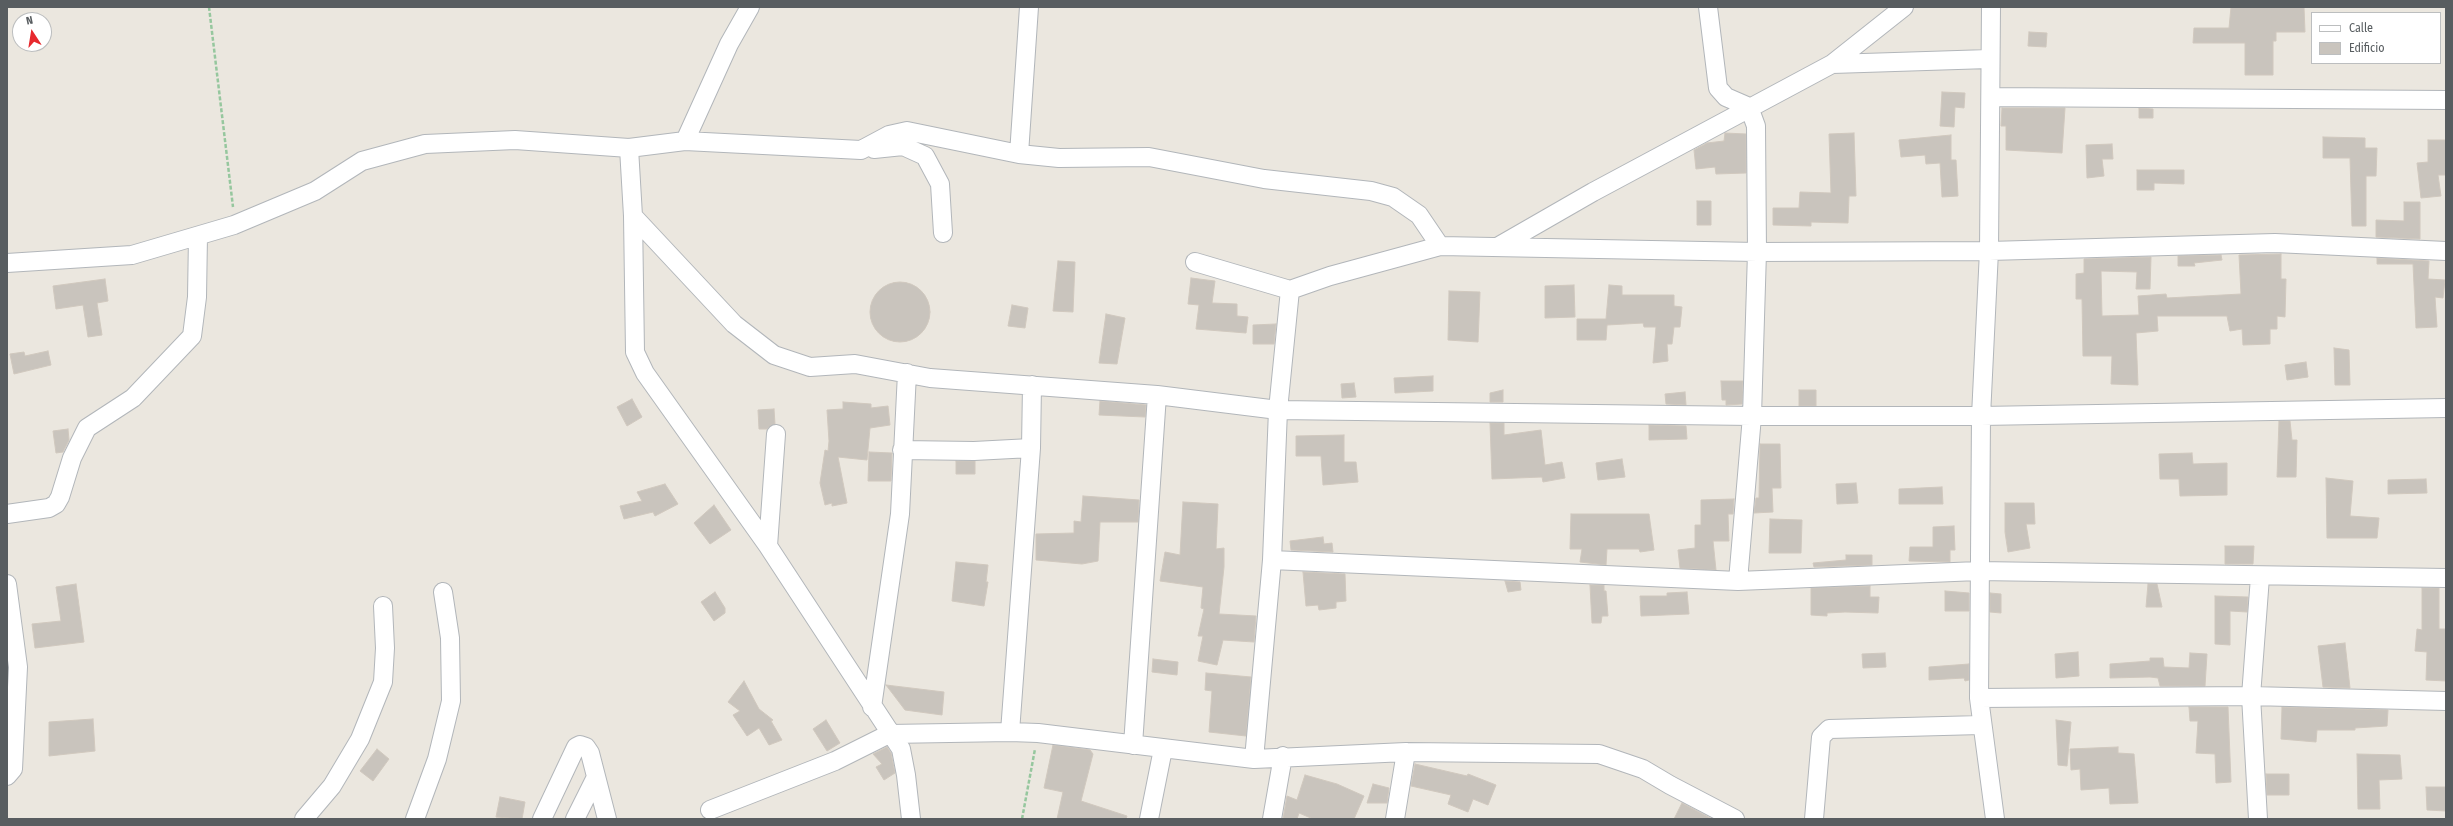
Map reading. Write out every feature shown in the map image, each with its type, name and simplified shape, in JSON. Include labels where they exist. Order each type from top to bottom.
[{"type":"street","points":[[685,141],[729,44],[750,7]]},
{"type":"street","points":[[1019,154],[1029,7]]},
{"type":"street","points":[[1708,7],[1718,88],[1726,97],[1749,107],[1756,126],[1756,252],[1752,416],[1738,581]]},
{"type":"street","points":[[1498,247],[1749,107],[1832,64],[1904,7]]},
{"type":"street","points":[[1991,7],[1989,59],[1991,97],[1989,251],[1981,416],[1978,571],[1979,698],[1995,819]]},
{"type":"street","points":[[1832,64],[1989,59]]},
{"type":"street","points":[[1991,97],[2446,100]]},
{"type":"street","points":[[862,150],[889,135],[907,131],[1019,154],[1059,158],[1149,157],[1264,179],[1371,192],[1393,197],[1419,215],[1440,246]]},
{"type":"street","points":[[7,263],[132,255],[234,225],[314,191],[362,161],[425,144],[515,140],[629,148],[685,141],[862,150],[903,146],[925,156],[940,184],[943,233]]},
{"type":"street","points":[[629,148],[633,216],[635,352],[645,373],[768,546],[889,734],[901,749],[906,775],[910,819]]},
{"type":"street","points":[[633,216],[734,324],[774,355],[810,367],[855,364],[965,381],[1157,395],[1278,410],[1752,416],[1981,416],[2446,408]]},
{"type":"street","points":[[7,514],[49,508],[56,504],[60,497],[72,458],[87,428],[132,398],[192,336],[197,298],[198,236]]},
{"type":"street","points":[[1195,262],[1290,290],[1440,246],[1756,252],[1989,251],[2275,243],[2446,251]]},
{"type":"street","points":[[1254,759],[1272,560],[1278,410],[1290,290]]},
{"type":"street","points":[[872,707],[900,514],[902,450],[908,373]]},
{"type":"street","points":[[1010,732],[1031,448],[1032,385]]},
{"type":"street","points":[[1133,745],[1157,395]]},
{"type":"street","points":[[768,546],[776,434]]},
{"type":"street","points":[[902,450],[974,451],[1031,448]]},
{"type":"street","points":[[1272,560],[1738,581],[1978,571],[2260,577],[2446,578]]},
{"type":"street","points":[[2258,819],[2251,696],[2260,577]]},
{"type":"street","points":[[7,584],[18,668],[13,769],[7,776]]},
{"type":"street","points":[[415,819],[436,759],[451,701],[450,638],[443,592]]},
{"type":"street","points":[[304,819],[332,786],[360,739],[382,682],[385,648],[383,606]]},
{"type":"street","points":[[1979,698],[2251,696],[2446,701]]},
{"type":"street","points":[[1814,819],[1821,737],[1829,729],[1982,725]]},
{"type":"street","points":[[710,810],[835,761],[889,734],[1010,732],[1038,733],[1254,759],[1283,756],[1406,752],[1599,754],[1643,769],[1670,786],[1735,819]]},
{"type":"street","points":[[542,819],[576,747],[580,745],[590,753],[595,779],[607,819]]},
{"type":"street","points":[[1149,819],[1163,749]]},
{"type":"street","points":[[1395,819],[1406,752]]},
{"type":"street","points":[[1272,819],[1283,756]]},
{"type":"street","points":[[576,819],[595,779]]},
{"type":"path","points":[[209,7],[234,225]]},
{"type":"path","points":[[1022,819],[1038,733]]},
{"type":"building","points":[[2231,7],[2304,7],[2305,32],[2276,32],[2276,41],[2273,41],[2273,75],[2245,75],[2245,43],[2193,43],[2194,28],[2229,28]]},
{"type":"building","points":[[2029,32],[2047,33],[2046,47],[2028,46]]},
{"type":"building","points":[[1942,92],[1965,93],[1964,108],[1955,107],[1954,127],[1940,126]]},
{"type":"building","points":[[2002,108],[2065,108],[2062,153],[2006,150],[2006,126],[2001,126]]},
{"type":"building","points":[[2139,108],[2153,109],[2153,118],[2139,118]]},
{"type":"building","points":[[1725,133],[1746,134],[1746,173],[1716,174],[1715,167],[1696,169],[1694,150],[1707,143],[1724,141]]},
{"type":"building","points":[[1854,133],[1856,196],[1849,196],[1848,223],[1811,222],[1811,226],[1773,225],[1773,208],[1799,208],[1800,192],[1831,193],[1829,134]]},
{"type":"building","points":[[1951,135],[1951,160],[1956,160],[1958,196],[1942,197],[1940,163],[1926,164],[1925,155],[1901,157],[1899,140]]},
{"type":"building","points":[[2323,137],[2365,138],[2365,148],[2377,148],[2376,176],[2366,176],[2366,226],[2352,226],[2350,158],[2323,158]]},
{"type":"building","points":[[2428,140],[2446,140],[2446,175],[2438,175],[2441,196],[2421,198],[2417,163],[2428,162]]},
{"type":"building","points":[[2112,144],[2113,159],[2102,159],[2104,176],[2087,178],[2086,145]]},
{"type":"building","points":[[2137,170],[2184,170],[2184,184],[2154,183],[2154,190],[2137,190]]},
{"type":"building","points":[[1697,201],[1711,201],[1711,225],[1697,225]]},
{"type":"building","points":[[2404,202],[2420,202],[2420,239],[2376,237],[2376,220],[2404,221]]},
{"type":"building","points":[[2281,254],[2281,279],[2286,279],[2285,317],[2277,316],[2277,329],[2270,329],[2270,344],[2243,345],[2242,329],[2230,331],[2227,316],[2157,316],[2158,331],[2136,333],[2138,385],[2111,384],[2112,356],[2083,356],[2082,299],[2076,299],[2076,274],[2084,273],[2084,259],[2151,257],[2150,289],[2136,289],[2137,272],[2101,271],[2102,316],[2139,315],[2138,296],[2166,294],[2167,298],[2241,294],[2239,255]]},
{"type":"building","points":[[2221,255],[2222,260],[2194,263],[2195,266],[2178,266],[2178,256]]},
{"type":"building","points":[[2377,258],[2429,261],[2428,279],[2445,280],[2443,298],[2435,297],[2437,327],[2416,328],[2413,264],[2377,264]]},
{"type":"building","points":[[1058,261],[1075,262],[1073,312],[1053,311]]},
{"type":"building","points":[[1191,278],[1215,281],[1212,303],[1237,304],[1237,316],[1248,317],[1246,333],[1196,329],[1199,305],[1188,304]]},
{"type":"building","points":[[105,279],[108,301],[97,303],[102,335],[88,337],[83,305],[56,309],[53,286]]},
{"type":"building","points":[[900,282],[917,287],[925,295],[930,312],[925,329],[917,337],[900,342],[883,337],[875,329],[870,312],[875,295],[883,287]]},
{"type":"building","points":[[1574,285],[1575,317],[1545,318],[1545,286]]},
{"type":"building","points":[[1609,285],[1622,286],[1622,295],[1674,295],[1674,306],[1682,307],[1680,327],[1674,327],[1672,344],[1667,344],[1668,361],[1653,363],[1656,327],[1644,327],[1643,323],[1607,325],[1606,340],[1577,340],[1577,319],[1606,319]]},
{"type":"building","points":[[1449,291],[1480,292],[1478,342],[1448,340]]},
{"type":"building","points":[[1012,305],[1028,308],[1025,328],[1008,326]]},
{"type":"building","points":[[1106,314],[1125,318],[1117,364],[1099,363]]},
{"type":"building","points":[[1276,324],[1274,344],[1253,344],[1253,325]]},
{"type":"building","points":[[2334,348],[2349,350],[2350,385],[2335,385]]},
{"type":"building","points":[[48,351],[51,365],[14,374],[10,354],[24,352],[25,356]]},
{"type":"building","points":[[2306,362],[2308,377],[2287,380],[2285,365]]},
{"type":"building","points":[[1433,376],[1433,391],[1395,393],[1394,378]]},
{"type":"building","points":[[1721,381],[1743,381],[1742,404],[1726,405],[1726,400],[1722,400]]},
{"type":"building","points":[[1354,383],[1356,397],[1342,398],[1341,384]]},
{"type":"building","points":[[1503,390],[1503,402],[1490,402],[1490,393]]},
{"type":"building","points":[[1799,390],[1816,390],[1816,406],[1799,406]]},
{"type":"building","points":[[1685,392],[1686,405],[1666,404],[1665,394]]},
{"type":"building","points":[[632,399],[642,417],[627,426],[617,407]]},
{"type":"building","points":[[1100,401],[1146,405],[1145,417],[1099,415]]},
{"type":"building","points":[[843,402],[871,404],[871,408],[888,406],[890,425],[870,428],[867,460],[838,457],[847,503],[832,506],[832,503],[825,505],[820,483],[825,450],[828,451],[829,441],[827,410],[843,409]]},
{"type":"building","points":[[774,409],[775,424],[767,429],[759,429],[758,410]]},
{"type":"building","points":[[2279,421],[2290,421],[2292,440],[2297,440],[2296,477],[2277,477]]},
{"type":"building","points":[[1490,423],[1504,423],[1504,435],[1541,430],[1545,465],[1562,462],[1565,478],[1543,482],[1542,477],[1492,479]]},
{"type":"building","points":[[1649,425],[1686,426],[1687,439],[1649,440]]},
{"type":"building","points":[[68,429],[69,440],[63,452],[56,453],[53,431]]},
{"type":"building","points":[[1344,435],[1344,462],[1356,462],[1358,482],[1323,485],[1321,456],[1296,456],[1296,436]]},
{"type":"building","points":[[1760,444],[1780,444],[1781,488],[1772,488],[1773,512],[1754,513],[1756,498],[1759,498]]},
{"type":"building","points":[[869,452],[892,453],[891,481],[868,481]]},
{"type":"building","points":[[2192,453],[2193,464],[2227,463],[2227,495],[2180,496],[2179,479],[2160,479],[2159,454]]},
{"type":"building","points":[[1622,459],[1625,477],[1598,480],[1596,463]]},
{"type":"building","points":[[956,461],[975,461],[975,474],[956,474]]},
{"type":"building","points":[[2326,478],[2353,481],[2350,516],[2379,518],[2377,538],[2327,538]]},
{"type":"building","points":[[2426,479],[2427,493],[2388,494],[2388,480]]},
{"type":"building","points":[[1856,483],[1858,503],[1837,504],[1836,484]]},
{"type":"building","points":[[665,484],[678,504],[655,516],[653,512],[624,519],[620,506],[642,501],[637,492]]},
{"type":"building","points":[[1942,487],[1943,504],[1899,504],[1899,489]]},
{"type":"building","points":[[1083,496],[1139,500],[1138,522],[1100,522],[1098,561],[1082,564],[1036,560],[1036,534],[1074,533],[1074,521],[1081,522]]},
{"type":"building","points":[[1734,499],[1733,514],[1728,514],[1729,541],[1713,541],[1716,570],[1680,568],[1678,550],[1695,548],[1695,525],[1701,525],[1701,500]]},
{"type":"building","points":[[1183,502],[1218,504],[1216,549],[1224,548],[1224,567],[1219,614],[1256,616],[1254,642],[1223,640],[1217,665],[1198,661],[1203,636],[1198,636],[1204,609],[1201,608],[1203,587],[1160,581],[1165,552],[1180,555]]},
{"type":"building","points":[[2005,503],[2034,503],[2035,524],[2026,524],[2030,548],[2008,552],[2005,532]]},
{"type":"building","points":[[714,505],[731,530],[710,544],[694,523]]},
{"type":"building","points":[[1571,514],[1649,514],[1654,550],[1640,552],[1639,549],[1607,549],[1606,565],[1580,562],[1582,549],[1570,549]]},
{"type":"building","points":[[1770,519],[1802,520],[1801,553],[1769,553]]},
{"type":"building","points":[[1954,526],[1955,550],[1950,550],[1950,562],[1909,561],[1910,547],[1933,547],[1933,527]]},
{"type":"building","points":[[1323,537],[1324,544],[1332,543],[1333,552],[1291,550],[1290,541]]},
{"type":"building","points":[[2225,546],[2254,546],[2253,564],[2225,564]]},
{"type":"building","points":[[1846,555],[1872,555],[1872,565],[1814,567],[1813,563],[1846,560]]},
{"type":"building","points":[[956,562],[988,565],[986,582],[988,582],[984,606],[952,601]]},
{"type":"building","points":[[1303,572],[1345,574],[1346,601],[1336,602],[1336,608],[1319,610],[1318,605],[1306,606]]},
{"type":"building","points":[[1505,581],[1520,582],[1521,590],[1508,592]]},
{"type":"building","points":[[76,584],[84,642],[35,648],[32,624],[61,621],[56,587]]},
{"type":"building","points":[[2148,584],[2157,584],[2162,607],[2146,607]]},
{"type":"building","points":[[1590,585],[1604,585],[1604,591],[1606,591],[1608,616],[1602,616],[1601,623],[1592,623]]},
{"type":"building","points":[[1870,586],[1870,597],[1879,597],[1878,613],[1845,612],[1827,613],[1827,616],[1811,615],[1811,588]]},
{"type":"building","points":[[2422,588],[2439,588],[2439,629],[2446,629],[2446,681],[2426,680],[2427,652],[2415,651],[2417,629],[2422,630]]},
{"type":"building","points":[[1945,591],[1969,593],[1969,611],[1945,611]]},
{"type":"building","points":[[715,592],[725,608],[725,613],[714,621],[701,602]]},
{"type":"building","points":[[1687,592],[1689,614],[1641,616],[1640,596],[1667,596],[1667,593]]},
{"type":"building","points":[[1990,593],[2001,594],[2001,613],[1990,612]]},
{"type":"building","points":[[2215,596],[2248,597],[2247,612],[2230,611],[2230,645],[2215,644]]},
{"type":"building","points":[[2345,643],[2350,688],[2323,687],[2318,646]]},
{"type":"building","points":[[2078,652],[2079,676],[2056,678],[2055,654]]},
{"type":"building","points":[[1885,653],[1886,667],[1863,668],[1862,654]]},
{"type":"building","points":[[2190,653],[2207,654],[2205,686],[2160,686],[2158,678],[2150,677],[2110,678],[2110,664],[2150,661],[2150,658],[2163,658],[2164,667],[2189,668]]},
{"type":"building","points":[[1153,659],[1178,662],[1177,675],[1152,672]]},
{"type":"building","points":[[1969,664],[1969,680],[1965,681],[1964,678],[1929,680],[1929,667]]},
{"type":"building","points":[[1206,673],[1251,677],[1246,736],[1209,732],[1212,691],[1205,690]]},
{"type":"building","points":[[744,681],[759,709],[773,720],[771,721],[782,740],[769,745],[759,728],[747,736],[733,715],[740,711],[728,702]]},
{"type":"building","points":[[886,685],[944,692],[942,715],[905,710]]},
{"type":"building","points":[[2189,707],[2228,707],[2231,782],[2216,783],[2215,754],[2196,753],[2198,721],[2190,721]]},
{"type":"building","points":[[2282,707],[2388,710],[2387,726],[2355,728],[2355,730],[2317,730],[2316,742],[2281,739]]},
{"type":"building","points":[[93,719],[95,751],[49,756],[49,722]]},
{"type":"building","points":[[826,720],[840,743],[827,751],[813,729]]},
{"type":"building","points":[[2056,720],[2071,722],[2067,766],[2058,765]]},
{"type":"building","points":[[1053,745],[1090,750],[1093,754],[1081,801],[1127,816],[1126,819],[1057,819],[1063,792],[1044,788]]},
{"type":"building","points":[[887,747],[891,753],[895,773],[884,780],[876,767],[882,764],[873,754]]},
{"type":"building","points":[[2118,747],[2118,753],[2134,754],[2138,803],[2110,804],[2109,788],[2081,790],[2080,769],[2071,770],[2070,749]]},
{"type":"building","points":[[377,749],[389,759],[373,781],[360,771]]},
{"type":"building","points":[[2357,754],[2400,755],[2402,779],[2379,780],[2380,809],[2358,809]]},
{"type":"building","points":[[1415,764],[1467,776],[1468,774],[1496,785],[1488,805],[1473,799],[1468,812],[1448,804],[1451,795],[1411,786]]},
{"type":"building","points":[[2266,774],[2289,774],[2289,795],[2267,795]]},
{"type":"building","points":[[1305,775],[1337,784],[1364,796],[1354,819],[1313,819],[1299,813],[1297,819],[1283,819],[1287,796],[1297,800]]},
{"type":"building","points":[[1373,784],[1389,788],[1387,803],[1367,803]]},
{"type":"building","points":[[2426,787],[2446,787],[2446,811],[2427,810]]},
{"type":"building","points":[[500,797],[525,802],[522,819],[496,817]]},
{"type":"building","points":[[1682,803],[1712,819],[1674,819]]}]
